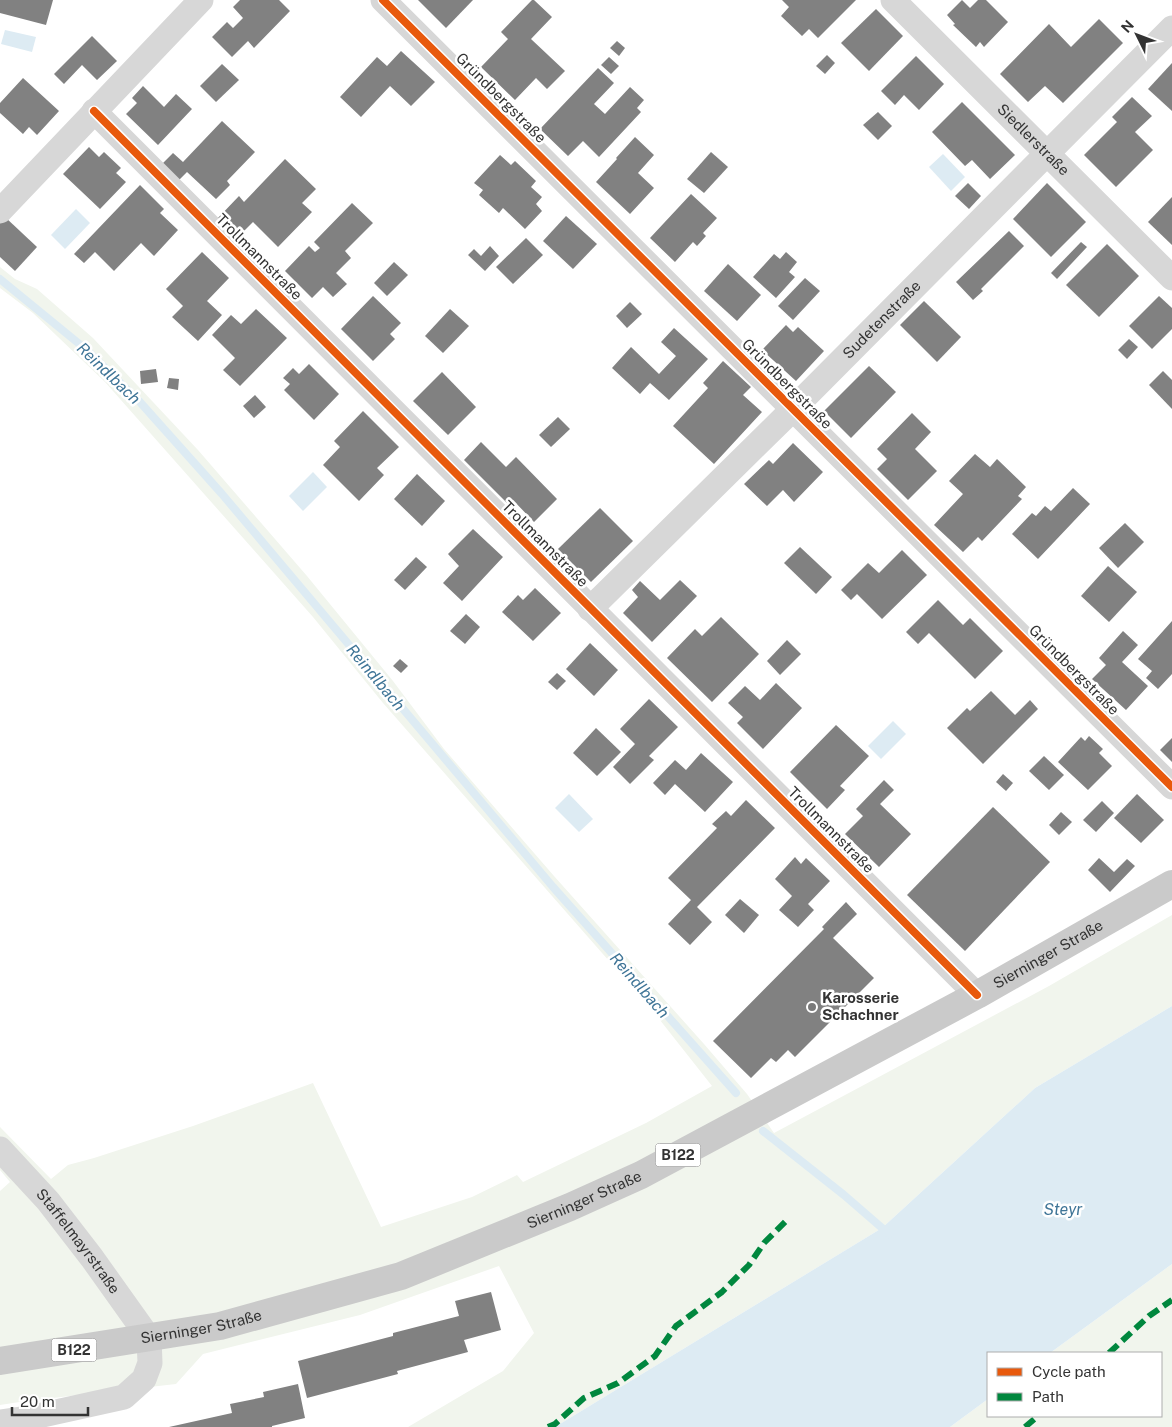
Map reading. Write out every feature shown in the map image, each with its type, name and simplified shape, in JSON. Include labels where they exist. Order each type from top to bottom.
[{"type":"main road","name":"Sierninger Straße","points":[[0,1361],[220,1326],[401,1276],[570,1207],[641,1175],[977,995],[1172,884]]},
{"type":"street","points":[[0,210],[201,0]]},
{"type":"street","name":"Gründbergstraße","points":[[383,0],[1172,787]]},
{"type":"street","name":"Siedlerstraße","points":[[893,0],[1172,278]]},
{"type":"street","name":"Sudetenstraße","points":[[590,609],[793,409],[1172,28]]},
{"type":"street","name":"Trollmannstraße","points":[[94,111],[977,995]]},
{"type":"street","name":"Staffelmayrstraße","points":[[0,1149],[48,1201],[92,1258],[149,1338]]},
{"type":"street","points":[[0,1422],[29,1418],[124,1397],[144,1379],[150,1364],[149,1338]]},
{"type":"shaded area","points":[[0,267],[15,279],[37,289],[93,338],[198,450],[307,576],[393,681],[444,749],[747,1094],[774,1133],[1049,986],[1172,915],[1172,1006],[1035,1088],[882,1228],[555,1427],[408,1427],[503,1371],[534,1333],[499,1266],[360,1315],[203,1354],[176,1384],[0,1405],[0,1191],[10,1182],[0,1170],[0,1127],[51,1179],[68,1165],[193,1126],[313,1083],[381,1227],[472,1197],[517,1175],[523,1182],[646,1123],[712,1086],[652,1010],[383,703],[313,617],[105,382],[33,313],[0,288]]},
{"type":"shaded area","points":[[1172,1264],[1172,1427],[950,1427],[987,1400],[987,1417],[1162,1417],[1162,1352],[1051,1352]]},
{"type":"water","points":[[5,30],[36,37],[32,52],[1,44]]},
{"type":"water","points":[[943,154],[965,177],[951,191],[929,167]]},
{"type":"water","points":[[76,209],[90,223],[65,249],[51,235]]},
{"type":"water","points":[[313,472],[327,487],[303,511],[289,496]]},
{"type":"water","points":[[893,721],[906,734],[881,759],[868,746]]},
{"type":"water","points":[[569,794],[593,819],[579,832],[555,808]]},
{"type":"water","name":"Steyr","points":[[1172,1006],[1172,1264],[1051,1352],[987,1352],[987,1400],[950,1427],[555,1427],[882,1228],[1035,1088]]},
{"type":"building","points":[[0,0],[53,0],[46,25],[0,13]]},
{"type":"building","points":[[240,0],[279,0],[290,11],[254,48],[248,41],[232,57],[212,37],[227,22],[233,28],[243,18],[233,7]]},
{"type":"building","points":[[418,0],[473,0],[446,28]]},
{"type":"building","points":[[532,0],[552,17],[531,39],[565,71],[547,89],[536,78],[515,100],[481,67],[508,39],[501,32]]},
{"type":"building","points":[[782,0],[856,0],[818,38],[809,29],[802,36],[781,16],[789,7]]},
{"type":"building","points":[[962,0],[970,8],[978,0],[986,0],[1008,22],[984,47],[980,42],[976,47],[953,25],[955,24],[947,15]]},
{"type":"building","points":[[876,9],[903,36],[869,71],[841,43]]},
{"type":"building","points":[[1099,19],[1123,43],[1063,103],[1045,86],[1028,102],[1000,74],[1049,24],[1071,47]]},
{"type":"building","points":[[92,36],[117,61],[97,80],[82,65],[64,84],[54,74]]},
{"type":"building","points":[[617,41],[625,48],[619,56],[610,48]]},
{"type":"building","points":[[401,51],[435,82],[411,106],[390,86],[361,117],[340,97],[377,57],[387,66]]},
{"type":"building","points":[[827,55],[835,63],[825,74],[816,66]]},
{"type":"building","points":[[916,56],[944,84],[919,110],[904,95],[895,105],[881,91]]},
{"type":"building","points":[[609,57],[619,66],[611,74],[601,65]]},
{"type":"building","points":[[1172,63],[1172,111],[1148,89]]},
{"type":"building","points":[[222,64],[239,80],[216,102],[200,86]]},
{"type":"building","points":[[598,68],[614,83],[594,104],[605,114],[630,87],[644,100],[637,108],[641,112],[599,157],[583,141],[568,156],[540,129]]},
{"type":"building","points":[[23,78],[59,111],[37,135],[29,127],[23,134],[0,113],[0,103]]},
{"type":"building","points":[[143,86],[164,107],[176,94],[192,109],[158,145],[126,114],[137,103],[132,98]]},
{"type":"building","points":[[1132,97],[1152,116],[1135,132],[1153,150],[1116,187],[1084,155],[1117,122],[1112,117]]},
{"type":"building","points":[[962,102],[1015,155],[990,179],[972,160],[965,166],[932,132]]},
{"type":"building","points":[[878,112],[892,126],[878,140],[863,125]]},
{"type":"building","points":[[222,121],[255,152],[227,181],[230,185],[216,199],[187,172],[177,182],[160,166],[173,153],[183,162]]},
{"type":"building","points":[[635,137],[654,155],[638,173],[654,188],[630,214],[596,182]]},
{"type":"building","points":[[89,147],[99,157],[104,152],[121,168],[116,173],[126,182],[100,209],[63,174]]},
{"type":"building","points":[[711,152],[728,167],[704,193],[687,179]]},
{"type":"building","points":[[500,155],[511,165],[515,161],[536,181],[531,187],[542,197],[536,204],[542,211],[525,229],[503,208],[499,213],[479,195],[483,190],[474,183]]},
{"type":"building","points":[[285,159],[316,189],[302,203],[312,212],[278,247],[253,222],[237,238],[217,219],[239,196],[244,202]]},
{"type":"building","points":[[968,183],[981,196],[969,209],[955,196]]},
{"type":"building","points":[[1047,183],[1086,222],[1051,257],[1013,219]]},
{"type":"building","points":[[140,185],[164,209],[160,213],[178,230],[154,256],[141,243],[114,271],[95,252],[84,263],[74,254]]},
{"type":"building","points":[[691,194],[717,218],[703,233],[706,236],[697,246],[693,242],[675,262],[650,238]]},
{"type":"building","points":[[1172,197],[1172,245],[1148,222]]},
{"type":"building","points":[[352,203],[373,223],[345,251],[351,258],[336,273],[347,284],[333,297],[323,287],[312,298],[285,271],[309,246],[315,252],[320,248],[314,242]]},
{"type":"building","points":[[566,216],[597,244],[573,269],[543,241]]},
{"type":"building","points":[[5,217],[37,247],[15,271],[0,257],[0,222]]},
{"type":"building","points":[[1009,231],[1024,246],[981,289],[983,291],[973,300],[956,282]]},
{"type":"building","points":[[526,238],[543,255],[513,284],[496,267]]},
{"type":"building","points":[[1081,242],[1087,247],[1057,279],[1051,273]]},
{"type":"building","points":[[1107,244],[1139,276],[1099,317],[1066,285]]},
{"type":"building","points":[[490,246],[499,256],[485,271],[468,255],[474,249],[481,256]]},
{"type":"building","points":[[202,252],[229,278],[207,301],[222,315],[198,341],[172,317],[183,306],[166,289]]},
{"type":"building","points":[[786,252],[797,262],[789,272],[795,277],[776,298],[753,277],[774,254],[780,259]]},
{"type":"building","points":[[394,262],[408,275],[387,296],[374,283]]},
{"type":"building","points":[[728,264],[761,295],[737,321],[704,291]]},
{"type":"building","points":[[805,278],[820,291],[793,320],[778,306]]},
{"type":"building","points":[[373,296],[401,323],[390,334],[395,339],[373,361],[341,329]]},
{"type":"building","points":[[1159,296],[1172,308],[1172,329],[1152,349],[1129,326]]},
{"type":"building","points":[[924,301],[961,337],[937,362],[900,325]]},
{"type":"building","points":[[630,302],[642,314],[627,328],[616,316]]},
{"type":"building","points":[[256,309],[287,338],[240,386],[223,370],[235,358],[212,335],[231,315],[241,324]]},
{"type":"building","points":[[450,309],[469,326],[443,353],[425,336]]},
{"type":"building","points":[[786,325],[793,332],[798,327],[824,351],[796,381],[762,350]]},
{"type":"building","points":[[674,328],[708,359],[669,400],[650,383],[640,394],[612,368],[631,347],[659,374],[676,356],[661,342]]},
{"type":"building","points":[[1129,339],[1138,347],[1127,359],[1118,350]]},
{"type":"building","points":[[723,361],[751,387],[743,395],[762,412],[714,464],[673,426],[708,388],[703,383]]},
{"type":"building","points":[[309,364],[339,394],[314,420],[284,390],[290,384],[283,378],[293,368],[299,374]]},
{"type":"building","points":[[869,366],[896,392],[851,438],[824,411]]},
{"type":"building","points":[[156,369],[158,382],[141,384],[140,371]]},
{"type":"building","points":[[1163,371],[1172,380],[1172,409],[1149,385]]},
{"type":"building","points":[[442,372],[476,407],[448,435],[413,401]]},
{"type":"building","points":[[169,378],[179,379],[178,390],[167,388]]},
{"type":"building","points":[[255,395],[266,407],[254,418],[243,406]]},
{"type":"building","points":[[363,411],[399,447],[377,468],[384,475],[359,501],[323,465],[340,447],[334,441]]},
{"type":"building","points":[[912,413],[931,432],[915,449],[937,471],[908,500],[877,469],[887,459],[877,449]]},
{"type":"building","points":[[558,417],[570,429],[551,447],[539,435]]},
{"type":"building","points":[[481,442],[506,467],[516,457],[557,499],[534,522],[513,500],[509,505],[464,460]]},
{"type":"building","points":[[793,443],[823,472],[794,502],[783,490],[767,506],[744,484],[769,460],[773,464]]},
{"type":"building","points":[[975,454],[990,467],[997,459],[1026,487],[1018,496],[1022,499],[982,541],[978,537],[963,552],[934,525],[963,494],[949,481]]},
{"type":"building","points":[[417,474],[445,501],[422,526],[394,499]]},
{"type":"building","points":[[1073,488],[1090,504],[1038,559],[1012,534],[1032,513],[1036,516],[1045,506],[1051,511]]},
{"type":"building","points":[[600,508],[633,541],[591,582],[558,549]]},
{"type":"building","points":[[1125,523],[1144,542],[1118,568],[1099,548]]},
{"type":"building","points":[[473,529],[503,557],[462,601],[443,583],[459,566],[448,554]]},
{"type":"building","points":[[800,547],[832,577],[816,594],[784,563]]},
{"type":"building","points":[[902,550],[927,575],[882,619],[857,594],[851,600],[841,590],[868,563],[879,573]]},
{"type":"building","points":[[416,557],[427,567],[405,590],[394,580]]},
{"type":"building","points":[[1108,566],[1137,592],[1109,622],[1081,596]]},
{"type":"building","points":[[680,580],[697,596],[652,642],[623,613],[638,597],[632,590],[640,581],[660,600]]},
{"type":"building","points":[[535,588],[561,613],[533,641],[502,612],[518,595],[523,600]]},
{"type":"building","points":[[938,600],[963,625],[970,618],[1003,651],[975,679],[929,633],[918,644],[906,632]]},
{"type":"building","points":[[466,614],[480,627],[465,644],[450,631]]},
{"type":"building","points":[[721,617],[759,654],[712,702],[667,658],[695,629],[702,636]]},
{"type":"building","points":[[1172,621],[1172,674],[1158,689],[1146,678],[1152,671],[1138,659]]},
{"type":"building","points":[[1123,631],[1138,645],[1122,662],[1148,686],[1126,710],[1092,679],[1106,665],[1099,658]]},
{"type":"building","points":[[787,640],[801,654],[780,675],[767,661]]},
{"type":"building","points":[[590,643],[618,670],[594,696],[566,669]]},
{"type":"building","points":[[400,659],[408,666],[401,673],[393,666]]},
{"type":"building","points":[[557,673],[566,681],[557,690],[548,682]]},
{"type":"building","points":[[776,683],[802,708],[763,749],[737,723],[743,717],[728,703],[745,686],[760,700]]},
{"type":"building","points":[[991,691],[1015,715],[1030,700],[1038,709],[983,764],[947,728],[967,708],[970,711]]},
{"type":"building","points":[[649,699],[678,727],[649,756],[654,760],[630,784],[613,767],[635,744],[620,729]]},
{"type":"building","points":[[836,725],[869,756],[840,786],[845,790],[827,809],[790,772]]},
{"type":"building","points":[[596,728],[621,752],[597,776],[573,753]]},
{"type":"building","points":[[1089,736],[1103,749],[1099,753],[1112,766],[1088,790],[1058,762],[1081,737],[1085,741]]},
{"type":"building","points":[[1172,738],[1172,762],[1160,750]]},
{"type":"building","points":[[701,753],[733,782],[705,812],[675,784],[665,795],[653,783],[675,760],[686,770]]},
{"type":"building","points":[[1044,756],[1064,775],[1049,790],[1029,771]]},
{"type":"building","points":[[1003,774],[1013,783],[1006,791],[996,782]]},
{"type":"building","points":[[884,780],[894,790],[880,804],[911,834],[879,867],[845,834],[863,816],[856,809]]},
{"type":"building","points":[[1137,794],[1164,820],[1141,843],[1114,818]]},
{"type":"building","points":[[746,800],[775,828],[697,907],[712,922],[690,945],[668,924],[691,900],[668,878],[717,828],[712,824],[726,811],[731,816]]},
{"type":"building","points":[[1102,801],[1114,813],[1096,832],[1083,820]]},
{"type":"building","points":[[993,807],[1050,862],[965,951],[907,895]]},
{"type":"building","points":[[1061,812],[1072,822],[1059,835],[1049,825]]},
{"type":"building","points":[[795,857],[801,864],[806,858],[830,881],[808,904],[814,910],[798,927],[779,910],[792,896],[775,879]]},
{"type":"building","points":[[1099,858],[1114,872],[1127,859],[1135,866],[1110,892],[1088,870]]},
{"type":"building","points":[[740,899],[759,915],[744,933],[725,915]]},
{"type":"building","points":[[846,902],[857,914],[833,938],[874,978],[795,1057],[788,1050],[776,1062],[771,1058],[751,1078],[713,1041],[824,929],[822,927]]},
{"type":"building","points":[[491,1292],[501,1330],[464,1340],[468,1352],[397,1371],[398,1374],[307,1398],[298,1361],[459,1316],[455,1301]]},
{"type":"building","points":[[298,1384],[305,1418],[272,1427],[169,1427],[232,1413],[230,1404],[264,1397],[263,1392]]},
{"type":"waterway","name":"Reindlbach","points":[[0,279],[88,351],[139,401],[222,494],[553,887],[736,1093]]},
{"type":"waterway","points":[[763,1131],[844,1195],[889,1234]]},
{"type":"marked path","points":[[548,1427],[555,1424],[584,1398],[618,1383],[655,1356],[676,1326],[722,1292],[749,1265],[764,1243],[789,1218]]},
{"type":"marked path","points":[[1110,1352],[1149,1316],[1172,1300]]},
{"type":"marked path","points":[[1025,1427],[1037,1417]]},
{"type":"cycle path","points":[[383,0],[1172,787]]},
{"type":"cycle path","points":[[94,111],[977,995]]},
{"type":"place","name":"Karosserie Schachner","points":[[812,1007]]}]
